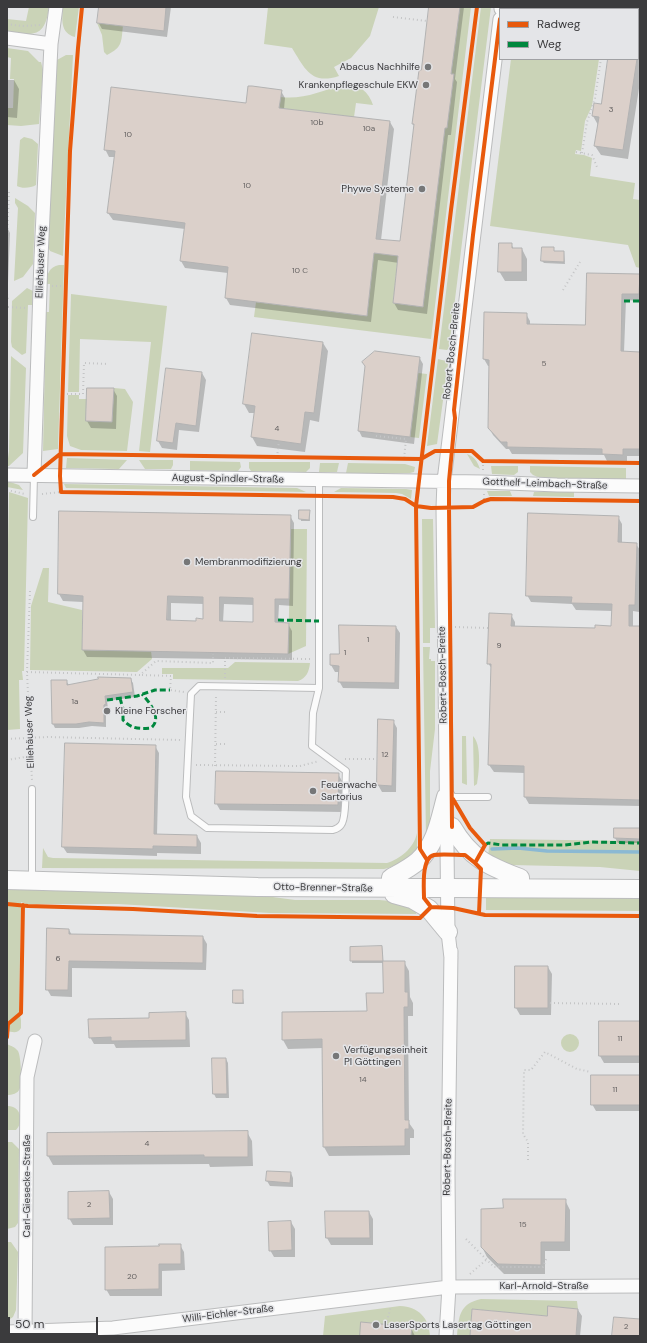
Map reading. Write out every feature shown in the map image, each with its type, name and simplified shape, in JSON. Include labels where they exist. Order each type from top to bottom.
[{"type":"main road","points":[[391,878],[410,867],[424,855],[436,834],[449,797]]},
{"type":"main road","points":[[452,827],[464,844],[478,858],[494,868],[520,878]]},
{"type":"main road","name":"Otto-Brenner-Straße","points":[[7,874],[391,878],[450,883],[640,889]]},
{"type":"main road","name":"Otto-Brenner-Straße","points":[[7,880],[258,887],[374,888],[520,878],[640,881]]},
{"type":"main road","points":[[374,888],[422,903],[430,909],[448,932]]},
{"type":"street","name":"Elliehäuser Weg","points":[[34,475],[40,258],[51,44],[56,7]]},
{"type":"street","name":"Robert-Bosch-Breite","points":[[446,1336],[448,1287],[451,958],[453,930],[450,883],[443,508],[455,418],[454,410],[473,235],[499,27]]},
{"type":"street","points":[[7,38],[51,44]]},
{"type":"street","name":"August-Spindler-Straße","points":[[7,475],[447,481]]},
{"type":"street","name":"Robert-Bosch-Breite","points":[[447,481],[450,627],[449,797],[452,827],[448,932],[451,958]]},
{"type":"street","name":"Gotthelf-Leimbach-Straße","points":[[447,481],[640,486]]},
{"type":"street","name":"Carl-Giesecke-Straße","points":[[26,1332],[27,1077],[35,1042]]},
{"type":"street","name":"Karl-Arnold-Straße","points":[[448,1287],[640,1286]]},
{"type":"street","name":"Willi-Eichler-Straße","points":[[7,1332],[113,1328],[448,1287]]},
{"type":"lane","name":"Elliehäuser Weg","points":[[33,516],[34,475]]},
{"type":"lane","points":[[318,688],[199,686],[190,694],[186,797],[191,816],[207,828],[332,830],[340,826],[344,820],[346,771],[312,746],[313,713],[318,688],[319,480]]},
{"type":"lane","points":[[32,788],[32,874]]},
{"type":"lane","points":[[449,797],[488,797]]},
{"type":"path","points":[[394,17],[427,21]]},
{"type":"path","points":[[582,153],[587,122],[594,103],[601,60]]},
{"type":"path","points":[[576,152],[592,155],[597,167]]},
{"type":"path","points":[[7,241],[8,191]]},
{"type":"path","points":[[563,290],[580,262]]},
{"type":"path","points":[[66,294],[67,280]]},
{"type":"path","points":[[7,294],[8,299]]},
{"type":"path","points":[[62,394],[83,394],[84,364],[108,364]]},
{"type":"path","points":[[62,401],[63,386]]},
{"type":"path","points":[[376,436],[406,439],[404,459]]},
{"type":"path","points":[[277,457],[279,441]]},
{"type":"path","points":[[477,456],[483,461],[490,461]]},
{"type":"path","points":[[271,457],[285,457]]},
{"type":"path","points":[[396,459],[410,459]]},
{"type":"path","points":[[60,476],[61,492],[69,492]]},
{"type":"path","points":[[479,504],[491,499]]},
{"type":"path","points":[[450,627],[488,628]]},
{"type":"path","points":[[140,675],[156,661],[213,663],[213,654]]},
{"type":"path","points":[[225,686],[225,658],[318,659]]},
{"type":"path","points":[[27,672],[171,676],[170,690],[190,694]]},
{"type":"path","points":[[215,766],[216,686]]},
{"type":"path","points":[[216,712],[228,712]]},
{"type":"path","points":[[7,739],[47,737],[188,740]]},
{"type":"path","points":[[216,744],[227,744]]},
{"type":"path","points":[[7,760],[31,756]]},
{"type":"path","points":[[187,765],[300,766],[329,758],[377,759]]},
{"type":"path","points":[[550,1003],[621,1004]]},
{"type":"path","points":[[528,1160],[528,1142],[523,1134],[524,1070],[531,1070],[545,1052],[577,1069],[591,1072]]},
{"type":"path","points":[[519,1074],[524,1074]]},
{"type":"path","points":[[519,1103],[524,1103]]},
{"type":"path","points":[[518,1132],[524,1132]]},
{"type":"path","points":[[466,1239],[494,1267],[543,1267],[547,1257]]},
{"type":"path","points":[[386,1325],[394,1293]]},
{"type":"green space","points":[[29,7],[49,7],[45,24],[41,29],[31,34],[7,33],[7,19],[26,21]]},
{"type":"green space","points":[[63,7],[79,7],[75,37],[70,35],[64,29],[62,21]]},
{"type":"green space","points":[[268,7],[379,7],[370,36],[351,58],[334,67],[339,76],[322,78],[315,77],[305,68],[292,48],[264,44]]},
{"type":"green space","points":[[460,7],[471,7],[431,339],[254,317],[256,302],[367,316],[374,253],[398,256],[393,303],[423,307],[445,128],[447,128],[454,74],[451,74]]},
{"type":"green space","points":[[481,7],[491,7],[449,348],[447,350],[439,349]]},
{"type":"green space","points":[[518,7],[607,7],[607,8]]},
{"type":"green space","points":[[97,23],[123,26],[119,47],[107,55],[104,52],[102,35]]},
{"type":"green space","points":[[7,48],[28,51],[39,62],[41,62],[43,70],[39,124],[21,126],[7,125],[7,108],[13,108],[14,79],[10,79],[11,58],[7,57]]},
{"type":"green space","points":[[66,55],[73,55],[63,256],[50,251],[47,245],[55,76],[57,60]]},
{"type":"green space","points":[[511,60],[599,60],[592,106],[585,121],[581,151],[576,150],[575,154],[592,158],[590,176],[635,183],[633,199],[640,200],[640,268],[636,267],[628,245],[490,226]]},
{"type":"green space","points":[[343,84],[353,85],[362,89],[369,96],[373,105],[356,103],[354,117],[279,108],[281,97],[289,98],[305,96]]},
{"type":"green space","points":[[24,137],[32,139],[38,144],[36,185],[21,188],[17,186],[20,140]]},
{"type":"green space","points":[[15,198],[28,206],[35,213],[33,264],[23,277],[14,281],[18,208],[15,203]]},
{"type":"green space","points":[[59,265],[64,265],[58,449],[43,451],[46,312],[49,312],[50,284],[46,284],[47,277],[51,269]]},
{"type":"green space","points":[[27,288],[33,291],[32,305],[28,305],[26,353],[22,355],[12,347],[11,342],[12,301]]},
{"type":"green space","points":[[71,294],[167,306],[150,452],[139,451],[151,342],[80,339],[79,392],[68,392]]},
{"type":"green space","points":[[11,356],[26,368],[23,453],[9,466],[7,466],[9,451]]},
{"type":"green space","points":[[438,359],[446,361],[448,364],[437,444],[427,446]]},
{"type":"green space","points":[[418,373],[427,374],[419,438],[410,437]]},
{"type":"green space","points":[[114,388],[125,389],[133,402],[127,451],[81,450],[70,446],[67,436],[68,395],[79,395],[79,399],[87,399],[86,421],[112,422]]},
{"type":"green space","points":[[467,454],[472,456],[480,469],[474,466]]},
{"type":"green space","points":[[67,458],[127,460],[119,469],[66,468]]},
{"type":"green space","points":[[139,460],[173,460],[173,465],[171,469],[145,469]]},
{"type":"green space","points":[[190,461],[240,462],[241,467],[238,471],[190,470]]},
{"type":"green space","points":[[249,462],[310,462],[310,468],[306,472],[251,471],[249,468]]},
{"type":"green space","points":[[320,463],[339,463],[337,472],[319,472]]},
{"type":"green space","points":[[348,463],[405,464],[415,467],[414,472],[410,473],[346,473]]},
{"type":"green space","points":[[491,466],[518,466],[518,472],[514,475],[492,474]]},
{"type":"green space","points":[[530,466],[626,468],[626,480],[540,478],[530,472]]},
{"type":"green space","points":[[7,481],[19,485],[23,490],[7,487]]},
{"type":"green space","points":[[64,484],[297,488],[306,492],[66,488]]},
{"type":"green space","points":[[341,488],[412,490],[411,499],[402,494],[396,493],[334,492]]},
{"type":"green space","points":[[487,491],[510,491],[512,496],[489,496]]},
{"type":"green space","points":[[9,492],[28,498],[24,671],[22,671],[23,680],[19,680],[20,729],[7,730],[7,599]]},
{"type":"green space","points":[[534,492],[574,492],[574,497],[533,496]]},
{"type":"green space","points":[[422,519],[433,519],[435,628],[430,628],[430,643],[423,643]]},
{"type":"green space","points":[[291,529],[307,529],[306,646],[288,654]]},
{"type":"green space","points":[[43,568],[49,568],[48,602],[82,610],[82,650],[151,651],[152,659],[137,672],[30,670],[31,606]]},
{"type":"green space","points":[[423,647],[430,647],[429,659],[431,659],[431,661],[435,661],[435,729],[430,771],[430,824],[426,837]]},
{"type":"green space","points":[[235,662],[310,663],[307,674],[304,678],[298,681],[173,679],[173,674],[162,674],[162,668],[228,668]]},
{"type":"green space","points":[[462,736],[466,736],[467,785],[462,783]]},
{"type":"green space","points":[[473,736],[476,740],[479,752],[477,784],[474,786]]},
{"type":"green space","points":[[417,833],[417,848],[402,861],[394,866],[384,869],[42,868],[43,848],[48,857],[53,858],[387,863],[397,859],[410,848]]},
{"type":"green space","points":[[490,839],[640,841],[640,871],[600,867],[512,865],[488,856]]},
{"type":"green space","points":[[7,885],[258,895],[295,900],[379,900],[391,901],[418,910],[416,914],[270,913],[118,904],[26,904],[21,902],[19,1010],[21,1028],[17,1032],[13,1032],[7,1031]]},
{"type":"green space","points":[[486,896],[640,896],[640,911],[486,910]]},
{"type":"green space","points":[[570,1034],[576,1037],[579,1043],[576,1049],[570,1052],[564,1049],[561,1043],[564,1037]]},
{"type":"green space","points":[[7,1044],[18,1051],[20,1058],[21,1085],[18,1092],[11,1095],[7,1095]]},
{"type":"green space","points":[[7,1106],[15,1108],[20,1114],[21,1118],[19,1126],[16,1130],[7,1130]]},
{"type":"green space","points":[[7,1142],[12,1142],[19,1149],[18,1223],[15,1227],[7,1229]]},
{"type":"green space","points":[[7,1242],[11,1242],[18,1252],[16,1310],[13,1317],[7,1321]]},
{"type":"green space","points":[[481,1299],[577,1301],[578,1309],[548,1306],[547,1316],[472,1309],[470,1336],[457,1336],[458,1322],[464,1308],[468,1304]]},
{"type":"green space","name":"LaserSports Lasertag Göttingen","points":[[400,1306],[418,1311],[422,1315],[428,1324],[430,1336],[323,1336],[325,1316]]},
{"type":"building","points":[[99,7],[166,7],[164,31],[97,23]]},
{"type":"building","points":[[429,7],[460,7],[451,74],[454,74],[447,128],[445,128],[423,307],[393,303],[398,256],[374,253],[367,316],[225,298],[228,267],[180,261],[185,223],[107,213],[115,151],[104,150],[111,87],[246,103],[248,86],[252,86],[282,90],[279,108],[390,121],[376,239],[400,241],[414,124],[412,124]]},
{"type":"building","points":[[608,60],[637,60],[623,150],[594,146],[599,117],[592,116],[594,103],[601,104]]},
{"type":"building","points":[[499,243],[512,243],[512,248],[522,248],[522,272],[498,272]]},
{"type":"building","points":[[542,247],[554,247],[554,251],[564,251],[564,262],[541,261]]},
{"type":"building","points":[[587,273],[640,274],[639,294],[622,294],[621,351],[640,352],[640,449],[623,449],[623,455],[602,454],[602,449],[507,447],[507,442],[501,442],[488,428],[489,360],[483,359],[484,312],[527,313],[527,324],[585,325]]},
{"type":"building","points":[[252,333],[323,342],[314,413],[305,412],[301,444],[251,437],[255,406],[243,404]]},
{"type":"building","points":[[375,351],[420,357],[410,437],[358,431],[365,366],[362,362]]},
{"type":"building","points":[[166,368],[202,372],[196,426],[176,423],[173,443],[157,441]]},
{"type":"building","points":[[87,388],[114,388],[112,422],[86,421]]},
{"type":"building","points":[[299,510],[310,510],[309,520],[299,519]]},
{"type":"building","name":"Membranmodifizierung","points":[[59,511],[291,515],[289,599],[275,599],[275,622],[289,623],[288,654],[82,650],[83,596],[58,594]],"holes":[[[168,596],[203,597],[203,619],[196,618],[196,621],[167,620]],[[220,597],[253,598],[253,622],[220,621]]]},
{"type":"building","points":[[528,513],[619,516],[618,542],[637,543],[635,605],[629,605],[629,626],[640,626],[640,800],[524,797],[524,766],[488,765],[491,664],[487,664],[489,613],[512,614],[511,626],[595,628],[595,625],[611,626],[612,604],[571,603],[572,597],[526,596]]},
{"type":"building","points":[[339,625],[396,626],[395,683],[338,682],[339,666],[330,665],[330,654],[339,654]]},
{"type":"building","points":[[98,677],[131,678],[133,692],[105,696],[106,704],[104,705],[104,723],[89,722],[76,724],[52,724],[51,680],[67,680],[67,685],[98,679]]},
{"type":"building","points":[[378,719],[394,720],[392,786],[377,785]]},
{"type":"building","points":[[65,743],[156,745],[154,834],[197,835],[197,847],[153,846],[153,849],[62,847]]},
{"type":"building","points":[[216,771],[339,773],[338,805],[215,804]]},
{"type":"building","points":[[614,828],[640,828],[640,839],[614,838]]},
{"type":"building","points":[[47,928],[69,929],[69,934],[203,936],[203,963],[69,961],[68,990],[46,990]]},
{"type":"building","points":[[382,946],[383,961],[350,961],[350,947]]},
{"type":"building","points":[[383,961],[405,961],[405,992],[408,992],[408,1007],[404,1007],[405,1120],[409,1120],[409,1129],[405,1129],[405,1146],[323,1147],[322,1039],[282,1040],[282,1012],[367,1011],[366,993],[383,993]]},
{"type":"building","points":[[515,966],[548,966],[548,1008],[515,1008]]},
{"type":"building","points":[[233,990],[243,990],[243,1003],[233,1003]]},
{"type":"building","points":[[186,1012],[186,1040],[111,1041],[111,1037],[89,1038],[88,1019],[149,1018],[149,1013]]},
{"type":"building","points":[[599,1021],[640,1021],[640,1056],[599,1056]]},
{"type":"building","points":[[212,1058],[226,1058],[227,1094],[213,1094]]},
{"type":"building","points":[[591,1075],[640,1075],[640,1105],[591,1105]]},
{"type":"building","points":[[248,1131],[248,1157],[204,1157],[204,1155],[47,1156],[47,1133]]},
{"type":"building","points":[[267,1171],[291,1172],[290,1183],[266,1181]]},
{"type":"building","points":[[109,1191],[110,1218],[68,1219],[68,1192]]},
{"type":"building","points":[[503,1199],[566,1199],[565,1242],[541,1242],[541,1265],[498,1264],[481,1247],[481,1209],[503,1208]]},
{"type":"building","points":[[325,1211],[369,1211],[370,1238],[326,1238]]},
{"type":"building","points":[[291,1221],[292,1250],[269,1251],[268,1222]]},
{"type":"building","points":[[159,1244],[181,1244],[181,1264],[159,1264],[159,1289],[105,1290],[105,1247],[159,1246]]},
{"type":"building","points":[[548,1306],[578,1309],[576,1336],[470,1336],[472,1309],[547,1316]]},
{"type":"building","points":[[614,1317],[640,1319],[640,1336],[612,1336]]},
{"type":"building","points":[[361,1322],[412,1327],[411,1336],[360,1336]]},
{"type":"waterway","points":[[492,849],[518,848],[547,851],[640,852]]},
{"type":"marked path","points":[[624,301],[640,301]]},
{"type":"marked path","points":[[278,620],[319,621]]},
{"type":"marked path","points":[[107,700],[137,696],[155,690],[170,690]]},
{"type":"marked path","points":[[120,698],[123,709],[123,720],[136,728],[151,728],[156,720],[154,710],[142,694]]},
{"type":"marked path","points":[[485,845],[488,843],[502,845],[565,845],[592,842],[640,843]]},
{"type":"cycle path","points":[[82,7],[70,151],[60,476],[61,492],[393,497],[405,499],[416,506],[431,508],[473,507],[491,499],[640,501]]},
{"type":"cycle path","points":[[427,860],[420,849],[416,506],[477,7]]},
{"type":"cycle path","points":[[452,827],[449,481],[455,418],[454,410],[473,235],[499,27]]},
{"type":"cycle path","points":[[34,475],[60,454],[421,459],[435,451],[472,451],[483,461],[640,463]]},
{"type":"cycle path","points":[[453,799],[470,828],[485,845],[475,863],[481,869],[479,913]]},
{"type":"cycle path","points":[[431,907],[424,898],[425,867],[430,857],[434,855],[465,855],[475,863]]},
{"type":"cycle path","points":[[7,904],[257,916],[420,918],[431,907],[453,908],[485,915],[640,916]]},
{"type":"cycle path","points":[[7,1037],[8,1024],[21,1013],[23,905]]},
{"type":"place","name":"Abacus Nachhilfe","points":[[428,67]]},
{"type":"place","name":"Krankenpflegeschule EKW","points":[[426,85]]},
{"type":"place","name":"Phywe Systeme","points":[[422,189]]},
{"type":"place","name":"Membranmodifizierung","points":[[187,562]]},
{"type":"place","name":"Kleine Forscher","points":[[107,711]]},
{"type":"place","name":"Feuerwache Sartorius","points":[[313,791]]},
{"type":"place","name":"Verfügungseinheit PI Göttingen","points":[[336,1056]]},
{"type":"place","name":"LaserSports Lasertag Göttingen","points":[[376,1325]]}]
